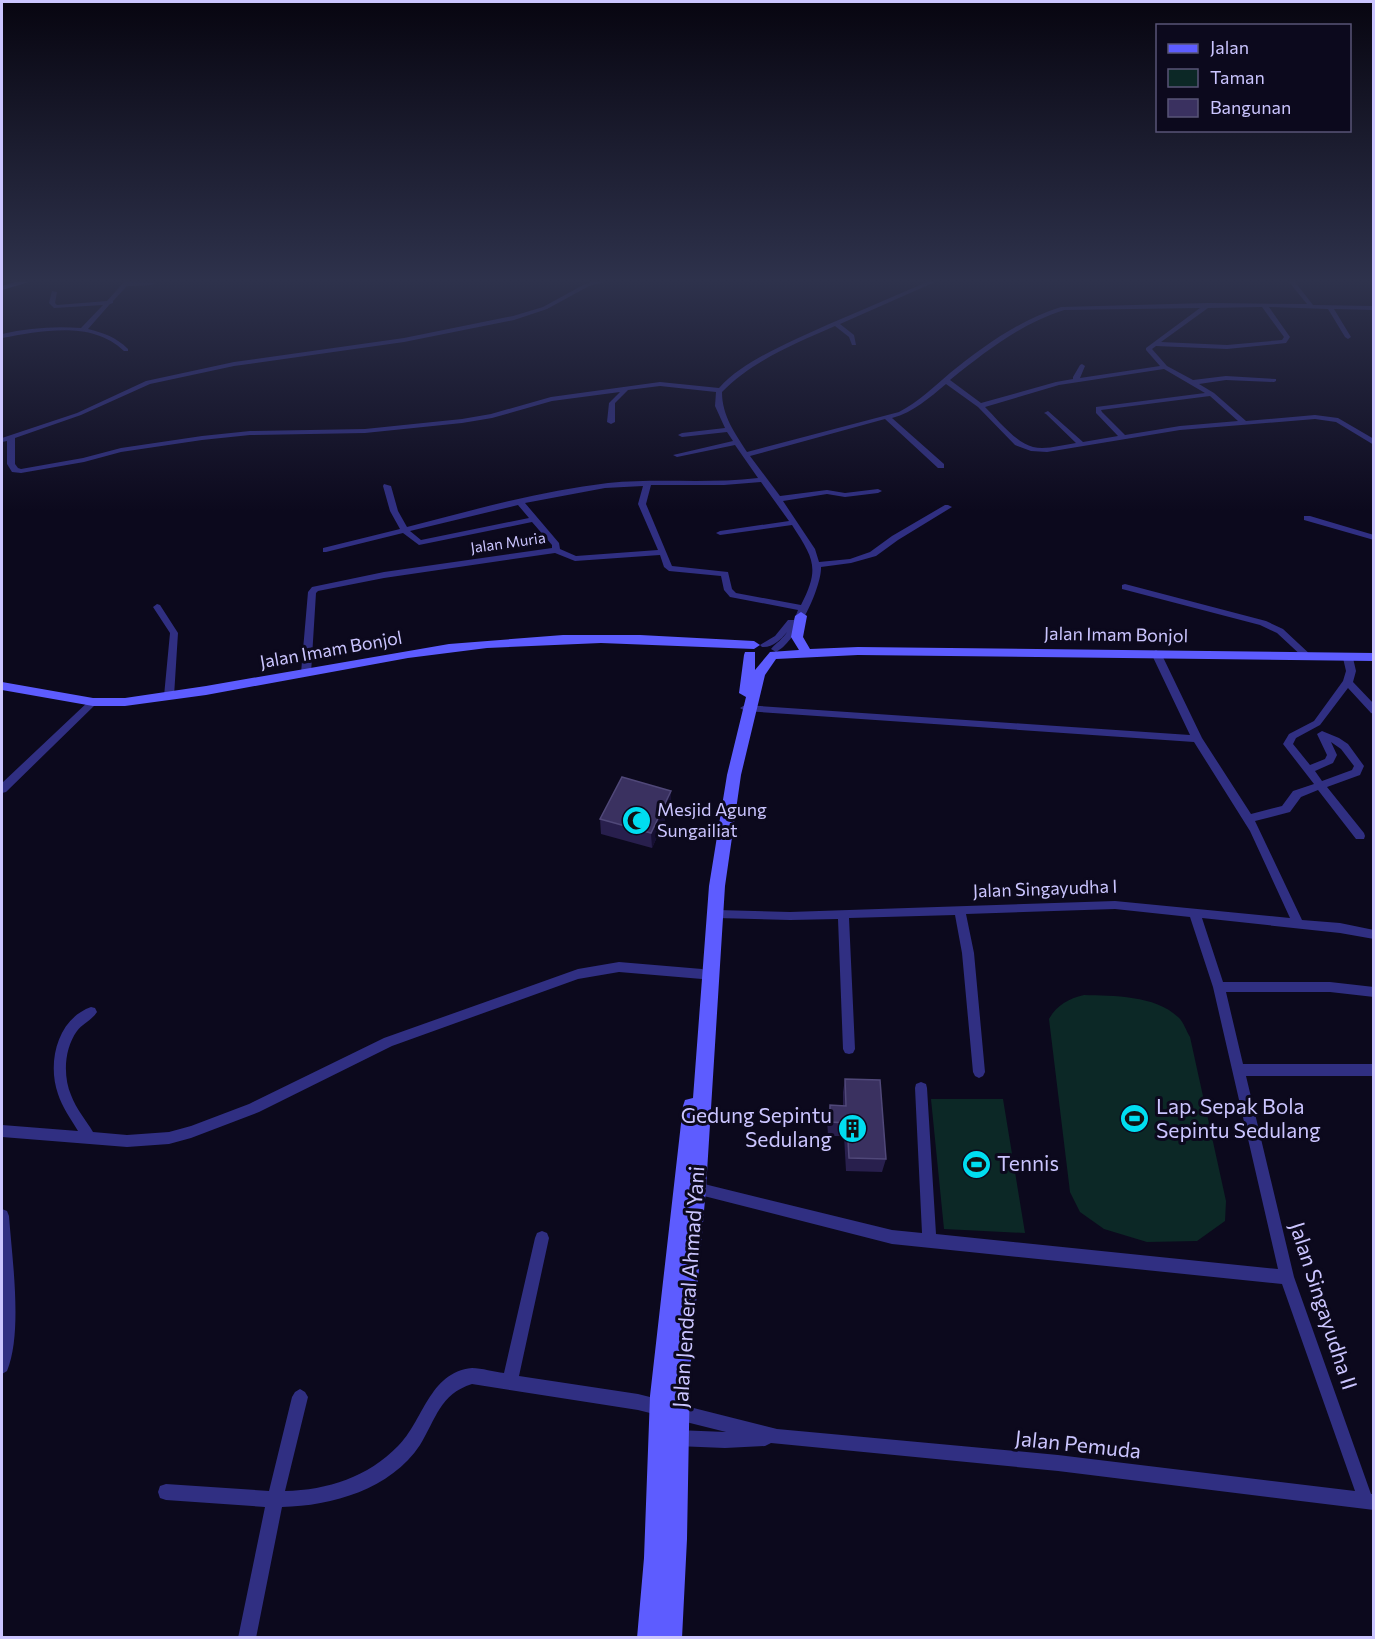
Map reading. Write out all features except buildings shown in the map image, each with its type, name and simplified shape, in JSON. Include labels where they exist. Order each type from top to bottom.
[{"type":"main road","points":[[802,612],[797,637],[804,648]]},
{"type":"main road","name":"Jalan Imam Bonjol","points":[[2,686],[93,702],[125,702],[448,648],[574,638],[669,640],[765,651],[1374,657]]},
{"type":"main road","name":"Jalan Imam Bonjol","points":[[765,651],[804,648],[858,651]]},
{"type":"main road","name":"Jalan Jenderal Ahmad Yani","points":[[669,1638],[670,1410],[708,880],[728,773],[765,651]]},
{"type":"main road","name":"Jalan Jenderal Ahmad Yani","points":[[670,1410],[679,1372],[724,833],[748,709]]},
{"type":"main road","name":"Jalan Jenderal Ahmad Yani","points":[[649,1638],[669,1436]]},
{"type":"street","points":[[2,440],[79,414],[148,382],[273,358]]},
{"type":"street","points":[[764,358],[720,390],[717,400],[721,416],[811,548],[817,565],[817,582],[788,642],[765,651]]},
{"type":"street","points":[[747,454],[888,418],[915,406],[976,358]]},
{"type":"street","points":[[1157,358],[1165,367],[1195,382],[1212,394],[1243,422]]},
{"type":"street","points":[[1078,381],[1076,376],[1082,366]]},
{"type":"street","points":[[980,406],[1058,383],[1165,367]]},
{"type":"street","points":[[1195,382],[1226,378],[1274,380]]},
{"type":"street","points":[[946,381],[980,406],[1012,438],[1026,448],[1047,450],[1122,436],[1243,422],[1329,418],[1338,420],[1374,443]]},
{"type":"street","points":[[11,437],[11,464],[15,471],[21,471],[76,462],[121,450],[202,438],[250,433],[388,429],[462,421],[492,416],[550,399],[665,383],[720,390]]},
{"type":"street","points":[[611,422],[612,403],[625,390]]},
{"type":"street","points":[[1122,436],[1098,412],[1098,408],[1212,394]]},
{"type":"street","points":[[1048,413],[1081,444]]},
{"type":"street","points":[[888,418],[941,466]]},
{"type":"street","points":[[682,435],[729,430]]},
{"type":"street","points":[[677,455],[738,442]]},
{"type":"street","points":[[326,550],[403,528],[520,502],[603,487],[723,485],[764,479]]},
{"type":"street","points":[[646,485],[642,504],[667,565],[672,569],[726,575],[728,590],[732,595],[802,612]]},
{"type":"street","points":[[387,486],[392,507],[403,528],[417,542],[425,543],[479,529],[534,519]]},
{"type":"street","points":[[777,499],[827,492],[845,495],[878,491]]},
{"type":"street","name":"Jalan Muria","points":[[306,673],[312,592],[315,589],[384,575],[556,550],[556,545],[520,502]]},
{"type":"street","points":[[817,565],[858,560],[873,554],[895,538],[948,507]]},
{"type":"street","points":[[1307,518],[1374,538]]},
{"type":"street","points":[[720,533],[793,523]]},
{"type":"street","points":[[556,550],[574,559],[663,552]]},
{"type":"street","points":[[1125,587],[1263,623],[1280,631],[1308,657]]},
{"type":"street","points":[[157,607],[174,633],[169,696]]},
{"type":"street","points":[[1156,654],[1197,739],[1248,819],[1298,924]]},
{"type":"street","points":[[1348,658],[1351,671],[1348,682],[1317,723],[1288,739],[1290,746],[1322,784],[1360,836]]},
{"type":"street","points":[[1348,682],[1374,711]]},
{"type":"street","points":[[2,789],[93,702]]},
{"type":"street","points":[[748,709],[1197,739]]},
{"type":"street","points":[[1310,769],[1329,761],[1332,755],[1317,723]]},
{"type":"street","points":[[1248,819],[1286,810],[1297,794],[1356,772],[1359,766],[1340,742],[1324,736]]},
{"type":"street","name":"Jalan Singayudha I","points":[[716,914],[758,916],[1115,904],[1298,924],[1374,935]]},
{"type":"street","points":[[960,910],[968,953],[979,1072]]},
{"type":"street","name":"Jalan Singayudha II","points":[[1194,912],[1219,987],[1287,1277],[1370,1502]]},
{"type":"street","points":[[843,913],[849,1049]]},
{"type":"street","points":[[2,1131],[90,1139],[145,1141],[191,1132],[284,1095],[388,1042],[587,972],[619,967],[702,975]]},
{"type":"street","points":[[1219,987],[1330,987],[1374,992]]},
{"type":"street","points":[[90,1139],[65,1095],[61,1060],[62,1045],[69,1028],[91,1012]]},
{"type":"street","points":[[1239,1070],[1374,1070]]},
{"type":"street","points":[[921,1088],[929,1241]]},
{"type":"street","points":[[696,1188],[892,1237],[1287,1277]]},
{"type":"street","points":[[2,1216],[8,1317],[2,1366]]},
{"type":"street","points":[[510,1381],[542,1238]]},
{"type":"street","name":"Jalan Pemuda","points":[[166,1492],[275,1500],[339,1492],[389,1467],[416,1437],[444,1387],[457,1379],[472,1376],[670,1410],[777,1437]]},
{"type":"street","points":[[247,1638],[275,1500],[300,1397]]},
{"type":"street","name":"Jalan Pemuda","points":[[669,1436],[725,1440],[777,1437],[1058,1463],[1370,1502]]},
{"type":"green space","name":"Lap. Sepak Bola Sepintu Sedulang","points":[[1084,995],[1133,998],[1158,1004],[1180,1019],[1190,1037],[1226,1201],[1225,1221],[1197,1241],[1147,1242],[1104,1229],[1080,1212],[1070,1192],[1049,1019],[1064,1003]]},
{"type":"green space","name":"Tennis","points":[[931,1099],[1003,1099],[1025,1233],[944,1229]]},
{"type":"place","name":"Mesjid Agung Sungailiat","points":[[636,820]]},
{"type":"place","name":"Lap. Sepak Bola Sepintu Sedulang","points":[[1135,1119]]},
{"type":"place","name":"Gedung Sepintu Sedulang","points":[[853,1128]]},
{"type":"place","name":"Tennis","points":[[976,1164]]}]
